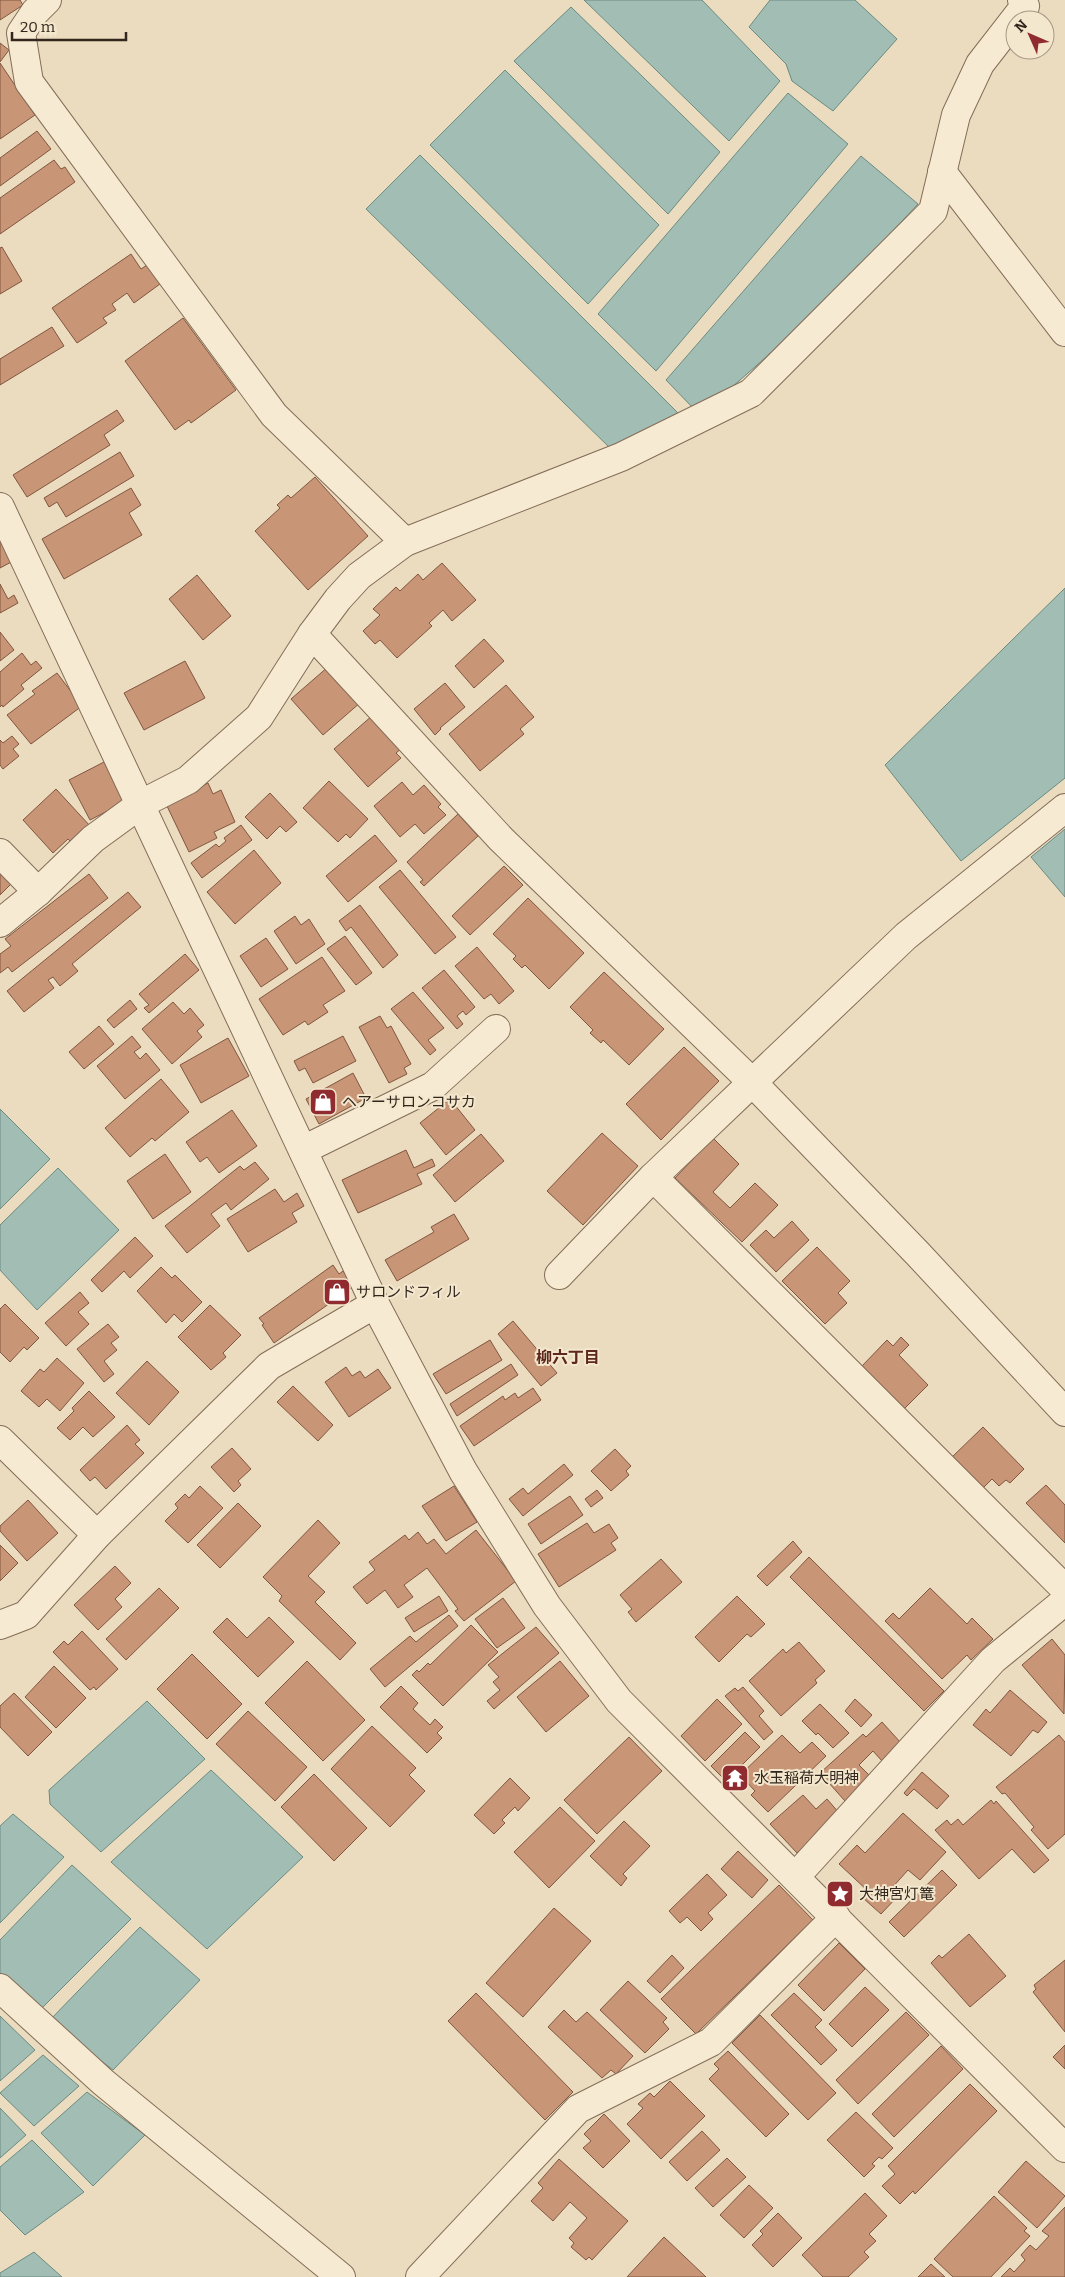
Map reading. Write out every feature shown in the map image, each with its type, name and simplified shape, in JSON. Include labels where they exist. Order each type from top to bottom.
[{"type":"street","points":[[47,0],[35,12],[21,33],[29,82],[274,415],[405,542]]},
{"type":"street","points":[[0,923],[38,892],[93,839],[141,804],[188,780],[259,717],[312,634],[338,599],[359,576],[405,542],[621,457],[751,393],[933,211],[956,115],[980,64],[1026,2]]},
{"type":"street","points":[[942,172],[1065,332]]},
{"type":"street","points":[[0,507],[376,1304],[463,1471],[547,1606],[619,1701],[796,1876],[1065,2148]]},
{"type":"street","points":[[312,634],[501,839],[753,1083],[918,1254],[1065,1412]]},
{"type":"street","points":[[559,1275],[653,1177],[906,936],[1065,808]]},
{"type":"street","points":[[0,853],[38,892]]},
{"type":"street","points":[[303,1150],[432,1086],[496,1029]]},
{"type":"street","points":[[653,1177],[1065,1589]]},
{"type":"street","points":[[0,1625],[26,1615],[97,1535],[269,1366],[376,1304]]},
{"type":"street","points":[[0,1440],[97,1535]]},
{"type":"street","points":[[796,1876],[993,1660],[1065,1601]]},
{"type":"street","points":[[420,2277],[578,2109],[711,2042],[836,1917]]},
{"type":"street","points":[[0,1988],[103,2082],[341,2277]]},
{"type":"water","points":[[584,0],[702,0],[780,81],[729,141]]},
{"type":"water","points":[[770,0],[855,0],[897,39],[833,111],[792,81],[786,64],[749,27]]},
{"type":"water","points":[[571,7],[720,152],[668,214],[514,61]]},
{"type":"water","points":[[505,70],[659,225],[588,304],[430,145]]},
{"type":"water","points":[[788,93],[848,144],[656,371],[598,314]]},
{"type":"water","points":[[420,155],[679,414],[611,449],[366,209]]},
{"type":"water","points":[[861,156],[918,204],[814,315],[723,395],[694,409],[666,380]]},
{"type":"water","points":[[1065,588],[1065,778],[961,861],[885,765]]},
{"type":"water","points":[[1065,829],[1065,897],[1031,857]]},
{"type":"water","points":[[0,1109],[50,1159],[0,1209]]},
{"type":"water","points":[[58,1168],[119,1230],[37,1310],[0,1270],[0,1225]]},
{"type":"water","points":[[147,1701],[205,1759],[101,1852],[50,1804],[49,1790]]},
{"type":"water","points":[[211,1770],[303,1857],[207,1949],[111,1862]]},
{"type":"water","points":[[13,1814],[64,1857],[0,1923],[0,1826]]},
{"type":"water","points":[[72,1865],[131,1919],[40,2010],[0,1977],[0,1940]]},
{"type":"water","points":[[140,1927],[200,1980],[113,2070],[49,2021]]},
{"type":"water","points":[[0,2016],[35,2050],[0,2081]]},
{"type":"water","points":[[43,2055],[79,2086],[34,2126],[0,2093]]},
{"type":"water","points":[[87,2092],[145,2135],[93,2186],[41,2133]]},
{"type":"water","points":[[0,2108],[26,2135],[0,2158]]},
{"type":"water","points":[[32,2140],[84,2192],[25,2235],[0,2210],[0,2167]]},
{"type":"water","points":[[34,2252],[62,2277],[0,2277],[0,2273]]},
{"type":"building","points":[[0,0],[20,0],[23,5],[0,20]]},
{"type":"building","points":[[0,43],[9,50],[0,62]]},
{"type":"building","points":[[0,63],[35,115],[0,139]]},
{"type":"building","points":[[37,131],[51,149],[0,186],[0,158]]},
{"type":"building","points":[[54,160],[61,169],[65,167],[75,182],[0,234],[0,198]]},
{"type":"building","points":[[2,247],[22,281],[0,294],[0,248]]},
{"type":"building","points":[[131,254],[141,269],[147,265],[160,284],[134,303],[127,293],[112,304],[116,310],[103,318],[107,323],[77,343],[52,308]]},
{"type":"building","points":[[183,318],[236,390],[191,423],[189,420],[175,430],[125,361]]},
{"type":"building","points":[[52,327],[64,346],[0,385],[0,359]]},
{"type":"building","points":[[117,410],[124,421],[104,435],[110,445],[27,497],[13,475]]},
{"type":"building","points":[[120,452],[134,476],[66,517],[57,502],[49,507],[44,498]]},
{"type":"building","points":[[315,477],[368,536],[308,590],[255,531],[280,508],[277,505],[288,495],[291,498]]},
{"type":"building","points":[[131,488],[141,505],[129,513],[142,535],[64,579],[42,539]]},
{"type":"building","points":[[0,531],[15,560],[0,568]]},
{"type":"building","points":[[442,563],[476,600],[452,621],[443,610],[429,623],[432,626],[397,658],[380,640],[375,644],[363,631],[380,615],[373,609],[396,587],[400,591],[418,574],[423,580]]},
{"type":"building","points":[[197,575],[231,616],[203,640],[169,599]]},
{"type":"building","points":[[0,584],[8,599],[14,595],[18,603],[0,613]]},
{"type":"building","points":[[0,632],[14,650],[0,661]]},
{"type":"building","points":[[484,639],[504,661],[474,688],[455,666]]},
{"type":"building","points":[[22,653],[31,665],[36,661],[42,668],[21,685],[24,689],[3,707],[2,705],[0,707],[0,672]]},
{"type":"building","points":[[185,661],[205,698],[144,730],[124,693]]},
{"type":"building","points":[[329,666],[361,702],[323,735],[291,699]]},
{"type":"building","points":[[57,673],[82,706],[31,744],[7,715],[35,694],[32,691]]},
{"type":"building","points":[[445,683],[465,707],[440,728],[435,735],[414,709]]},
{"type":"building","points":[[506,685],[534,717],[520,729],[524,734],[480,771],[449,734]]},
{"type":"building","points":[[373,715],[402,748],[396,753],[401,758],[368,787],[334,749]]},
{"type":"building","points":[[12,736],[19,744],[13,749],[19,756],[3,769],[0,765],[0,740],[3,743]]},
{"type":"building","points":[[104,762],[125,802],[90,820],[69,780]]},
{"type":"building","points":[[329,781],[368,819],[350,838],[346,834],[338,842],[303,808]]},
{"type":"building","points":[[402,782],[413,795],[424,785],[441,804],[438,807],[446,815],[424,834],[415,824],[400,837],[374,806]]},
{"type":"building","points":[[208,783],[213,794],[221,790],[235,822],[214,832],[217,838],[189,852],[166,804]]},
{"type":"building","points":[[56,789],[91,827],[73,844],[68,839],[53,853],[23,820]]},
{"type":"building","points":[[270,793],[297,822],[286,832],[280,826],[267,839],[245,817]]},
{"type":"building","points":[[458,814],[478,836],[424,886],[420,882],[423,880],[407,862]]},
{"type":"building","points":[[241,825],[252,840],[202,878],[191,863],[216,844],[219,847],[226,841],[224,838]]},
{"type":"building","points":[[375,835],[397,861],[348,902],[326,876]]},
{"type":"building","points":[[254,850],[281,883],[235,924],[207,892]]},
{"type":"building","points":[[504,866],[523,885],[470,935],[452,916]]},
{"type":"building","points":[[0,868],[13,882],[0,895]]},
{"type":"building","points":[[400,870],[456,937],[435,954],[379,887]]},
{"type":"building","points":[[89,874],[108,898],[12,972],[8,967],[0,973],[0,954],[11,946],[5,939]]},
{"type":"building","points":[[128,892],[141,907],[72,964],[78,971],[60,986],[53,977],[48,980],[54,988],[24,1012],[7,991]]},
{"type":"building","points":[[528,898],[584,953],[549,989],[525,965],[522,968],[513,959],[516,956],[493,934]]},
{"type":"building","points":[[360,905],[398,955],[383,968],[351,927],[346,931],[339,921]]},
{"type":"building","points":[[295,916],[301,925],[309,919],[325,944],[296,964],[274,931]]},
{"type":"building","points":[[345,936],[372,973],[356,985],[327,949]]},
{"type":"building","points":[[266,938],[288,969],[261,987],[240,956]]},
{"type":"building","points":[[477,947],[514,991],[499,1004],[491,994],[484,999],[455,966]]},
{"type":"building","points":[[185,954],[199,970],[149,1013],[144,1008],[149,1005],[139,994]]},
{"type":"building","points":[[322,957],[345,991],[323,1005],[328,1012],[308,1025],[305,1021],[283,1035],[259,999]]},
{"type":"building","points":[[444,970],[475,1007],[466,1015],[463,1011],[457,1016],[463,1024],[457,1029],[422,988]]},
{"type":"building","points":[[604,972],[664,1029],[629,1065],[603,1040],[601,1043],[590,1033],[593,1030],[570,1007]]},
{"type":"building","points":[[413,992],[444,1028],[428,1040],[436,1050],[430,1055],[391,1009]]},
{"type":"building","points":[[130,1000],[137,1009],[114,1028],[107,1020]]},
{"type":"building","points":[[173,1002],[184,1014],[190,1008],[204,1025],[197,1031],[202,1037],[172,1064],[142,1029]]},
{"type":"building","points":[[380,1016],[387,1028],[391,1026],[411,1064],[404,1068],[407,1074],[389,1083],[359,1027]]},
{"type":"building","points":[[99,1026],[114,1044],[84,1069],[69,1052]]},
{"type":"building","points":[[132,1036],[141,1047],[134,1052],[140,1059],[146,1053],[160,1070],[125,1099],[97,1066]]},
{"type":"building","points":[[343,1036],[356,1061],[313,1083],[305,1068],[299,1071],[294,1061]]},
{"type":"building","points":[[228,1038],[249,1076],[201,1103],[180,1065]]},
{"type":"building","points":[[684,1047],[719,1081],[661,1140],[626,1104]]},
{"type":"building","points":[[353,1073],[366,1098],[319,1124],[306,1099]]},
{"type":"building","points":[[161,1079],[189,1112],[155,1141],[152,1138],[130,1157],[105,1128]]},
{"type":"building","points":[[450,1099],[475,1130],[446,1155],[420,1123]]},
{"type":"building","points":[[232,1110],[257,1146],[219,1173],[207,1157],[200,1162],[186,1142]]},
{"type":"building","points":[[602,1133],[638,1166],[583,1225],[547,1191]]},
{"type":"building","points":[[481,1134],[504,1161],[455,1202],[433,1175]]},
{"type":"building","points":[[713,1138],[739,1164],[713,1192],[730,1208],[755,1183],[778,1205],[742,1242],[675,1178]]},
{"type":"building","points":[[406,1150],[414,1168],[432,1159],[435,1166],[417,1174],[422,1184],[358,1213],[342,1180]]},
{"type":"building","points":[[165,1154],[191,1192],[153,1219],[127,1181]]},
{"type":"building","points":[[255,1162],[269,1179],[231,1210],[226,1203],[211,1214],[220,1226],[187,1253],[165,1226],[240,1166],[244,1170]]},
{"type":"building","points":[[275,1189],[284,1202],[297,1193],[304,1206],[292,1213],[297,1222],[248,1252],[227,1219]]},
{"type":"building","points":[[454,1214],[469,1239],[397,1281],[385,1260],[434,1232],[431,1227]]},
{"type":"building","points":[[792,1221],[809,1240],[776,1272],[750,1245],[766,1230],[774,1238]]},
{"type":"building","points":[[135,1237],[153,1256],[130,1278],[124,1271],[102,1292],[91,1280]]},
{"type":"building","points":[[817,1247],[850,1281],[838,1293],[847,1303],[825,1324],[782,1281]]},
{"type":"building","points":[[333,1265],[339,1274],[343,1271],[354,1286],[274,1343],[259,1318]]},
{"type":"building","points":[[161,1267],[172,1278],[175,1275],[202,1302],[182,1322],[174,1314],[166,1323],[137,1291]]},
{"type":"building","points":[[80,1292],[89,1303],[78,1312],[89,1324],[66,1346],[45,1323]]},
{"type":"building","points":[[5,1304],[39,1338],[27,1350],[24,1347],[10,1362],[0,1352],[0,1309]]},
{"type":"building","points":[[210,1305],[241,1335],[223,1353],[226,1357],[211,1370],[178,1337]]},
{"type":"building","points":[[513,1321],[557,1373],[541,1386],[498,1334]]},
{"type":"building","points":[[108,1324],[119,1337],[111,1343],[117,1350],[104,1361],[114,1374],[104,1382],[77,1349]]},
{"type":"building","points":[[901,1337],[909,1345],[899,1355],[928,1385],[903,1410],[861,1367],[887,1340],[893,1346]]},
{"type":"building","points":[[490,1340],[502,1360],[446,1394],[433,1374]]},
{"type":"building","points":[[57,1358],[84,1383],[60,1411],[47,1399],[39,1407],[21,1391],[40,1369],[44,1372]]},
{"type":"building","points":[[147,1361],[179,1392],[149,1425],[116,1393]]},
{"type":"building","points":[[511,1364],[518,1375],[457,1416],[450,1404]]},
{"type":"building","points":[[346,1367],[352,1376],[360,1371],[365,1378],[378,1369],[391,1388],[349,1417],[325,1382]]},
{"type":"building","points":[[293,1386],[333,1425],[318,1441],[277,1402]]},
{"type":"building","points":[[533,1388],[541,1400],[474,1446],[460,1426],[503,1396],[505,1400],[515,1393],[518,1398]]},
{"type":"building","points":[[89,1391],[115,1417],[93,1437],[83,1427],[70,1440],[57,1428],[74,1411],[72,1408]]},
{"type":"building","points":[[127,1425],[140,1440],[135,1444],[144,1453],[106,1489],[95,1477],[90,1481],[80,1470]]},
{"type":"building","points":[[983,1427],[1024,1469],[1010,1483],[1006,1480],[999,1486],[992,1479],[980,1491],[949,1460]]},
{"type":"building","points":[[232,1448],[251,1469],[238,1481],[241,1485],[234,1492],[211,1467]]},
{"type":"building","points":[[615,1449],[631,1466],[626,1471],[629,1475],[611,1491],[591,1471]]},
{"type":"building","points":[[564,1464],[573,1475],[523,1516],[509,1499],[523,1488],[528,1494]]},
{"type":"building","points":[[1046,1485],[1065,1505],[1065,1543],[1026,1503]]},
{"type":"building","points":[[200,1486],[223,1508],[188,1543],[165,1521],[178,1508],[175,1504],[185,1494],[189,1498]]},
{"type":"building","points":[[454,1486],[477,1522],[446,1541],[422,1506]]},
{"type":"building","points":[[597,1490],[603,1498],[591,1507],[585,1499]]},
{"type":"building","points":[[570,1496],[583,1515],[541,1544],[528,1524]]},
{"type":"building","points":[[28,1500],[58,1533],[27,1561],[0,1531],[0,1526]]},
{"type":"building","points":[[238,1503],[261,1526],[220,1568],[197,1545]]},
{"type":"building","points":[[318,1520],[340,1543],[308,1576],[325,1592],[315,1602],[356,1643],[340,1660],[279,1601],[282,1596],[263,1577]]},
{"type":"building","points":[[587,1523],[594,1533],[609,1524],[618,1538],[611,1543],[616,1550],[559,1587],[538,1554]]},
{"type":"building","points":[[476,1530],[516,1581],[464,1621],[455,1611],[458,1609],[427,1568],[404,1585],[413,1597],[398,1608],[385,1590],[367,1604],[353,1587],[375,1570],[369,1562],[405,1535],[409,1540],[418,1532],[427,1544],[434,1539],[446,1554]]},
{"type":"building","points":[[793,1541],[802,1552],[767,1586],[757,1576]]},
{"type":"building","points":[[0,1545],[18,1563],[0,1581]]},
{"type":"building","points":[[809,1557],[944,1691],[924,1711],[790,1577]]},
{"type":"building","points":[[661,1559],[682,1582],[636,1622],[628,1612],[632,1609],[620,1595]]},
{"type":"building","points":[[115,1566],[131,1583],[115,1599],[122,1607],[98,1630],[74,1605]]},
{"type":"building","points":[[159,1588],[179,1608],[126,1660],[106,1639]]},
{"type":"building","points":[[930,1588],[967,1624],[972,1618],[993,1639],[971,1660],[967,1655],[942,1679],[885,1621],[893,1613],[899,1619]]},
{"type":"building","points":[[439,1596],[448,1611],[414,1632],[405,1618]]},
{"type":"building","points":[[737,1596],[765,1624],[751,1637],[747,1634],[719,1662],[695,1637]]},
{"type":"building","points":[[503,1598],[525,1628],[497,1648],[475,1619]]},
{"type":"building","points":[[449,1615],[458,1626],[385,1687],[370,1669],[410,1636],[416,1642]]},
{"type":"building","points":[[269,1617],[294,1642],[258,1677],[213,1632],[227,1618],[247,1638]]},
{"type":"building","points":[[471,1625],[498,1652],[443,1706],[412,1675],[417,1670],[419,1672],[428,1663],[430,1665]]},
{"type":"building","points":[[536,1627],[559,1653],[494,1709],[487,1701],[500,1690],[493,1682],[499,1677],[488,1665]]},
{"type":"building","points":[[82,1631],[118,1669],[96,1690],[94,1687],[90,1690],[53,1652],[64,1641],[68,1645]]},
{"type":"building","points":[[1052,1639],[1065,1655],[1064,1714],[1022,1665]]},
{"type":"building","points":[[799,1642],[825,1671],[815,1680],[817,1683],[781,1716],[749,1681],[783,1649],[786,1653]]},
{"type":"building","points":[[192,1654],[242,1704],[207,1739],[157,1689]]},
{"type":"building","points":[[307,1661],[365,1720],[323,1761],[265,1703]]},
{"type":"building","points":[[560,1661],[589,1696],[546,1732],[517,1697]]},
{"type":"building","points":[[54,1666],[86,1698],[56,1728],[25,1697]]},
{"type":"building","points":[[401,1686],[418,1703],[413,1709],[430,1725],[435,1719],[443,1727],[437,1733],[442,1738],[427,1753],[380,1707]]},
{"type":"building","points":[[743,1687],[764,1711],[759,1716],[773,1732],[764,1740],[725,1696],[735,1688],[738,1691]]},
{"type":"building","points":[[1010,1690],[1047,1722],[1038,1733],[1033,1730],[1011,1756],[973,1725],[986,1709],[990,1713]]},
{"type":"building","points":[[14,1693],[52,1732],[28,1756],[0,1727],[0,1706]]},
{"type":"building","points":[[717,1699],[742,1724],[705,1761],[681,1736]]},
{"type":"building","points":[[855,1699],[872,1715],[861,1727],[845,1711]]},
{"type":"building","points":[[820,1704],[849,1733],[833,1748],[802,1721]]},
{"type":"building","points":[[248,1711],[307,1767],[275,1801],[216,1744]]},
{"type":"building","points":[[882,1722],[901,1743],[882,1761],[873,1751],[859,1765],[871,1777],[845,1801],[820,1773],[863,1734],[866,1737]]},
{"type":"building","points":[[372,1726],[416,1768],[409,1775],[425,1791],[390,1827],[331,1769]]},
{"type":"building","points":[[745,1732],[760,1747],[726,1781],[711,1766]]},
{"type":"building","points":[[782,1735],[800,1753],[812,1742],[826,1756],[768,1812],[751,1795],[755,1791],[740,1775]]},
{"type":"building","points":[[1059,1735],[1065,1742],[1065,1834],[1048,1849],[1031,1830],[1034,1827],[1005,1793],[1002,1794],[996,1787]]},
{"type":"building","points":[[629,1737],[662,1771],[597,1834],[564,1800]]},
{"type":"building","points":[[922,1772],[949,1796],[937,1809],[914,1789],[907,1796],[904,1793]]},
{"type":"building","points":[[314,1774],[367,1828],[334,1861],[281,1807]]},
{"type":"building","points":[[510,1778],[530,1798],[518,1811],[515,1807],[502,1820],[505,1823],[494,1834],[474,1815]]},
{"type":"building","points":[[803,1795],[816,1809],[827,1799],[840,1814],[797,1853],[770,1824]]},
{"type":"building","points":[[991,1800],[994,1804],[996,1801],[1049,1860],[1034,1873],[1012,1849],[979,1879],[935,1830],[947,1820],[951,1825],[958,1819],[963,1825]]},
{"type":"building","points":[[560,1807],[595,1841],[549,1888],[514,1852]]},
{"type":"building","points":[[903,1813],[946,1852],[920,1880],[908,1870],[890,1890],[897,1897],[881,1914],[863,1898],[869,1892],[839,1864],[857,1845],[865,1853]]},
{"type":"building","points":[[624,1821],[650,1846],[623,1874],[627,1878],[621,1886],[590,1856]]},
{"type":"building","points":[[738,1851],[768,1880],[752,1898],[721,1869]]},
{"type":"building","points":[[942,1870],[957,1885],[904,1937],[889,1922]]},
{"type":"building","points":[[707,1874],[727,1895],[708,1913],[713,1919],[701,1931],[687,1917],[680,1923],[669,1911]]},
{"type":"building","points":[[779,1885],[813,1920],[696,2034],[661,1999]]},
{"type":"building","points":[[554,1908],[591,1941],[523,2017],[486,1983]]},
{"type":"building","points":[[969,1934],[1006,1976],[970,2007],[931,1963],[939,1955],[942,1958]]},
{"type":"building","points":[[839,1943],[865,1969],[824,2011],[798,1985]]},
{"type":"building","points":[[672,1955],[684,1968],[660,1993],[647,1981]]},
{"type":"building","points":[[1065,1960],[1065,2032],[1033,1992],[1036,1989],[1034,1985]]},
{"type":"building","points":[[628,1981],[667,2018],[663,2022],[669,2029],[645,2053],[600,2010]]},
{"type":"building","points":[[865,1987],[889,2010],[852,2047],[829,2024]]},
{"type":"building","points":[[476,1993],[573,2092],[545,2120],[448,2021]]},
{"type":"building","points":[[794,1993],[822,2020],[815,2027],[837,2050],[821,2065],[771,2015]]},
{"type":"building","points":[[564,2010],[576,2022],[587,2012],[633,2056],[616,2074],[611,2070],[602,2078],[548,2027]]},
{"type":"building","points":[[906,2012],[929,2035],[858,2104],[836,2080]]},
{"type":"building","points":[[760,2015],[836,2093],[808,2120],[732,2043]]},
{"type":"building","points":[[1065,2045],[1065,2069],[1053,2057]]},
{"type":"building","points":[[941,2046],[963,2069],[894,2137],[872,2114]]},
{"type":"building","points":[[728,2051],[789,2114],[766,2137],[709,2079],[719,2069],[714,2064]]},
{"type":"building","points":[[670,2081],[705,2116],[661,2159],[627,2124],[643,2108],[638,2104],[650,2093],[654,2097]]},
{"type":"building","points":[[970,2084],[997,2111],[915,2194],[913,2191],[900,2204],[882,2186],[895,2174],[888,2166]]},
{"type":"building","points":[[856,2112],[893,2148],[882,2159],[879,2157],[872,2164],[875,2166],[864,2177],[827,2140]]},
{"type":"building","points":[[604,2114],[630,2141],[603,2168],[583,2148],[591,2141],[584,2134]]},
{"type":"building","points":[[702,2131],[720,2150],[687,2181],[669,2162]]},
{"type":"building","points":[[727,2158],[746,2177],[713,2207],[695,2188]]},
{"type":"building","points":[[559,2159],[628,2221],[592,2260],[589,2257],[586,2260],[571,2247],[574,2243],[569,2238],[587,2218],[570,2202],[553,2221],[531,2201],[543,2188],[538,2183]]},
{"type":"building","points":[[1026,2161],[1065,2196],[1037,2228],[998,2192]]},
{"type":"building","points":[[749,2185],[773,2208],[744,2238],[720,2215]]},
{"type":"building","points":[[865,2193],[887,2216],[869,2234],[876,2241],[864,2252],[869,2257],[848,2277],[823,2277],[802,2255]]},
{"type":"building","points":[[994,2196],[1027,2228],[1024,2231],[1030,2236],[991,2277],[953,2277],[934,2259]]},
{"type":"building","points":[[1065,2207],[1065,2277],[1001,2277],[1010,2268],[1014,2272],[1025,2260],[1021,2255],[1030,2245],[1036,2250],[1049,2236],[1042,2231]]},
{"type":"building","points":[[778,2213],[802,2238],[773,2267],[752,2245],[763,2234],[760,2231]]},
{"type":"building","points":[[664,2237],[706,2277],[627,2277]]},
{"type":"building","points":[[931,2264],[945,2277],[918,2277]]},
{"type":"place","name":"ヘアーサロンコサカ","points":[[323,1102]]},
{"type":"place","name":"サロンドフィル","points":[[337,1292]]},
{"type":"place","name":"水玉稲荷大明神","points":[[735,1778]]},
{"type":"place","name":"大神宮灯篭","points":[[840,1894]]},
{"type":"district","name":"柳六丁目","points":[[568,1357]]}]
